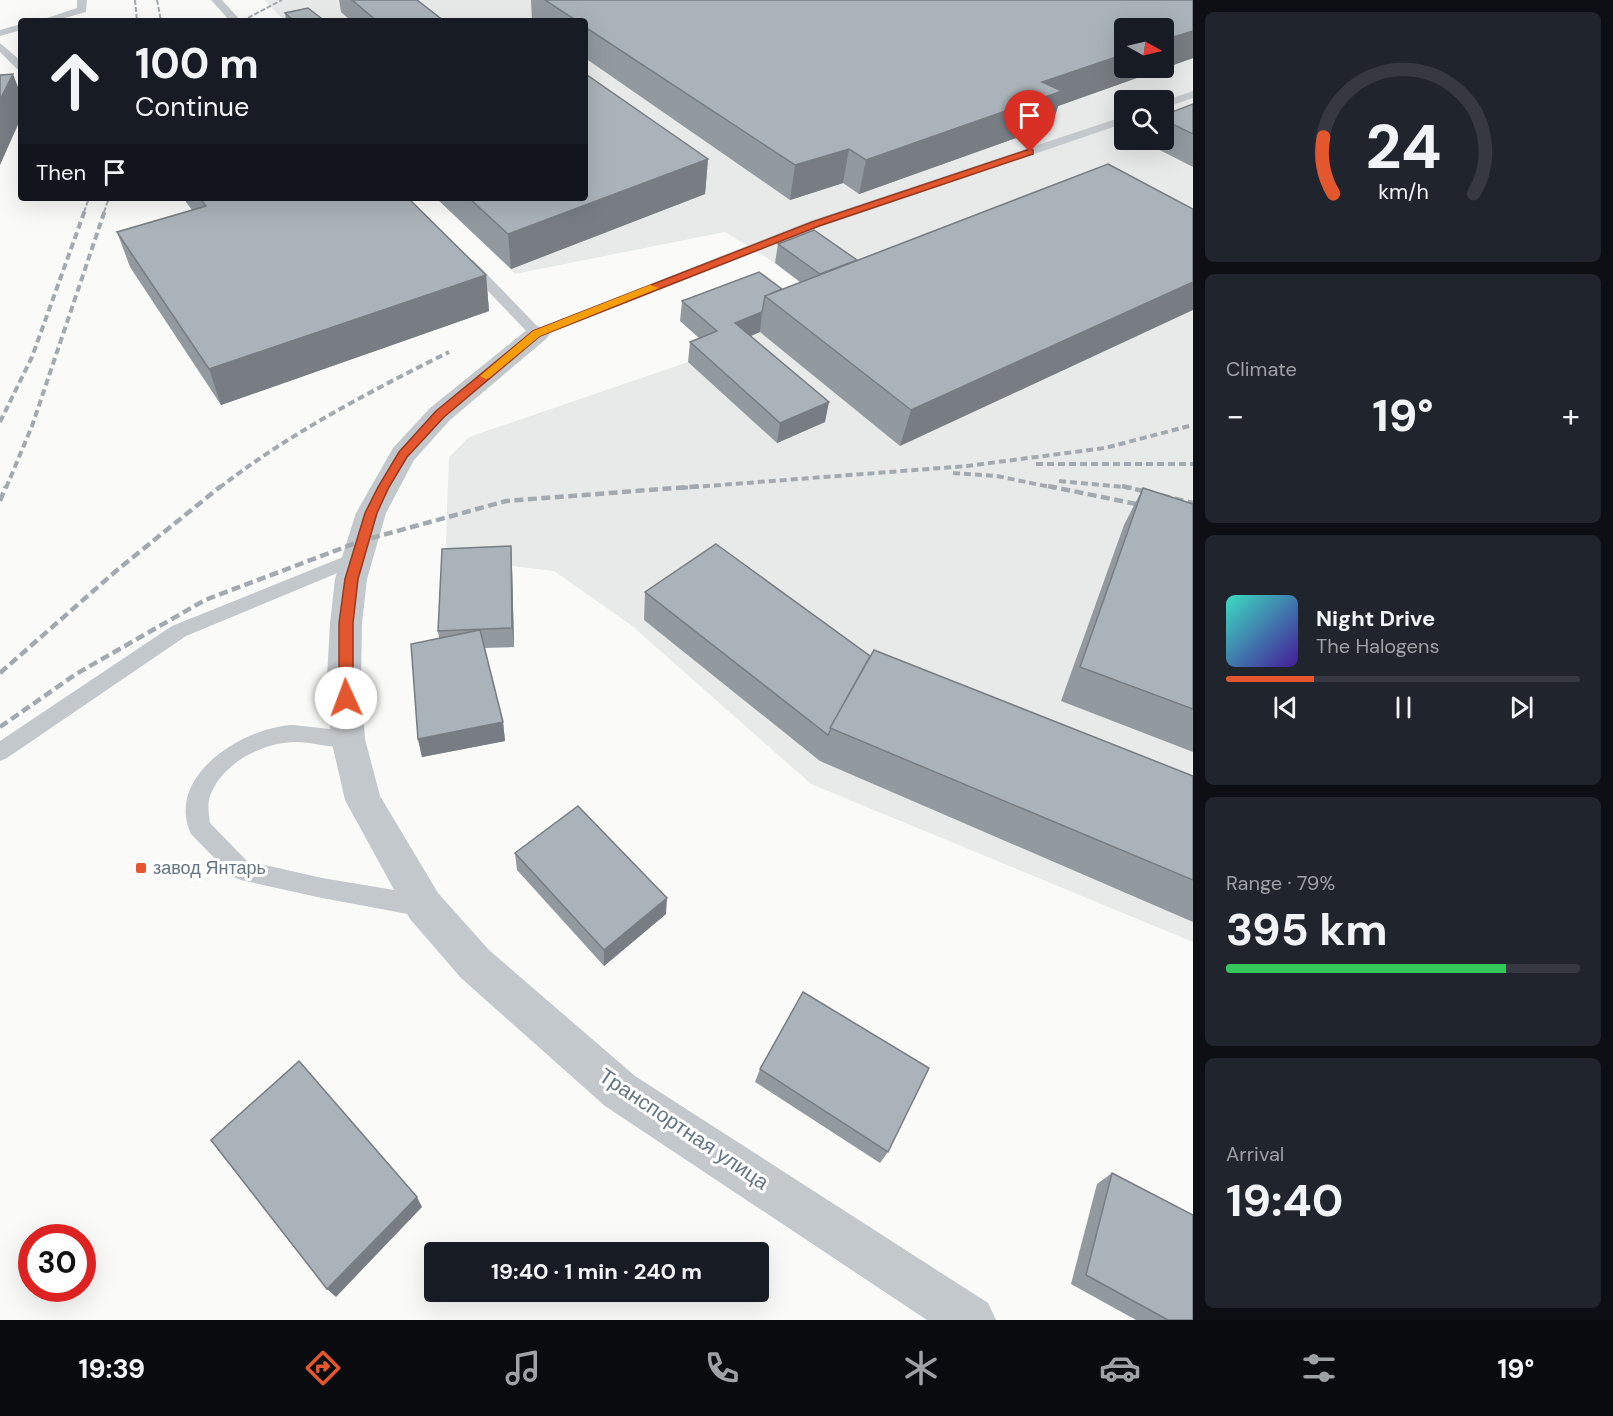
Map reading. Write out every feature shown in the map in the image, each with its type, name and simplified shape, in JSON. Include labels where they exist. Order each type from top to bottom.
[{"type":"street","points":[[348,739],[344,677],[346,623],[351,579],[371,513],[403,455],[440,414],[537,334]]},
{"type":"street","name":"Транспортная улица","points":[[348,739],[363,800],[424,906],[475,964],[620,1091],[971,1320]]},
{"type":"lane","points":[[54,18],[82,10],[82,0]]},
{"type":"lane","points":[[216,0],[233,18]]},
{"type":"lane","points":[[0,33],[18,28]]},
{"type":"lane","points":[[0,46],[18,64]]},
{"type":"lane","points":[[1174,101],[1193,94]]},
{"type":"lane","points":[[455,249],[537,334],[815,224],[1114,123]]},
{"type":"lane","points":[[0,752],[179,631],[357,557]]},
{"type":"lane","points":[[348,739],[308,733],[273,735],[242,748],[217,767],[199,796],[199,827],[241,870],[322,888],[424,906]]},
{"type":"shaded area","points":[[264,0],[1193,0],[1193,942],[811,784],[631,625],[554,571],[512,566],[445,569],[449,457],[469,437],[688,362],[828,303],[775,263],[725,232],[515,274],[439,201],[588,201],[588,18],[282,18]]},
{"type":"building","points":[[352,0],[417,0],[440,18],[373,18]]},
{"type":"building","points":[[545,0],[1193,0],[1193,31],[1174,37],[1174,18],[1114,18],[1114,58],[1042,82],[1062,91],[866,160],[849,149],[795,165],[588,29],[588,18],[572,18]]},
{"type":"building","points":[[308,8],[321,18],[291,18],[285,13]]},
{"type":"building","points":[[13,74],[0,100],[0,75]]},
{"type":"building","points":[[588,76],[708,159],[508,234],[472,201],[588,201]]},
{"type":"building","points":[[1193,104],[1193,134],[1174,125],[1174,111]]},
{"type":"building","points":[[1108,164],[1193,209],[1193,282],[911,410],[765,296]]},
{"type":"building","points":[[202,201],[411,201],[486,275],[209,369],[117,232],[206,206]]},
{"type":"building","points":[[814,230],[857,260],[820,274],[778,244]]},
{"type":"building","points":[[759,272],[782,289],[765,296],[762,312],[735,323],[829,402],[780,423],[690,342],[717,331],[682,301]]},
{"type":"building","points":[[1143,488],[1193,504],[1193,709],[1080,667]]},
{"type":"building","points":[[716,544],[870,656],[828,735],[645,592]]},
{"type":"building","points":[[511,546],[512,628],[438,631],[442,549]]},
{"type":"building","points":[[480,630],[503,722],[418,739],[411,644]]},
{"type":"building","points":[[874,650],[1193,776],[1193,880],[830,728]]},
{"type":"building","points":[[578,806],[667,898],[604,950],[515,853]]},
{"type":"building","points":[[803,992],[929,1068],[888,1152],[760,1069]]},
{"type":"building","points":[[299,1061],[417,1197],[327,1289],[211,1140]]},
{"type":"building","points":[[1112,1173],[1193,1215],[1193,1320],[1168,1320],[1086,1275]]},
{"type":"railway","points":[[135,0],[137,18]]},
{"type":"railway","points":[[157,0],[160,18]]},
{"type":"railway","points":[[248,18],[282,0]]},
{"type":"railway","points":[[84,212],[88,201]]},
{"type":"railway","points":[[104,212],[108,201]]},
{"type":"railway","points":[[0,422],[32,357],[85,210]]},
{"type":"railway","points":[[6,488],[32,426],[105,210]]},
{"type":"railway","points":[[219,488],[302,431],[449,352]]},
{"type":"railway","points":[[681,488],[967,466],[1105,448],[1193,425]]},
{"type":"railway","points":[[1036,464],[1193,464]]},
{"type":"railway","points":[[953,473],[997,476],[1055,488]]},
{"type":"railway","points":[[1059,481],[1127,487]]},
{"type":"railway","points":[[0,501],[6,486]]},
{"type":"railway","points":[[0,673],[116,571],[221,486]]},
{"type":"railway","points":[[0,727],[76,674],[205,600],[361,541],[506,501],[701,486]]},
{"type":"railway","points":[[1048,486],[1151,507]]},
{"type":"railway","points":[[1122,486],[1127,487]]},
{"type":"railway","points":[[1127,487],[1135,488]]},
{"type":"railway","points":[[1127,487],[1193,503]]},
{"type":"slow traffic","points":[[486,376],[537,334],[654,288]]},
{"type":"place","name":"завод Янтарь","points":[[141,868]]},
{"type":"route","points":[[346,698],[344,677],[346,623],[351,579],[371,513],[384,487],[403,455],[440,414],[537,334],[815,224],[1030,152]]}]
